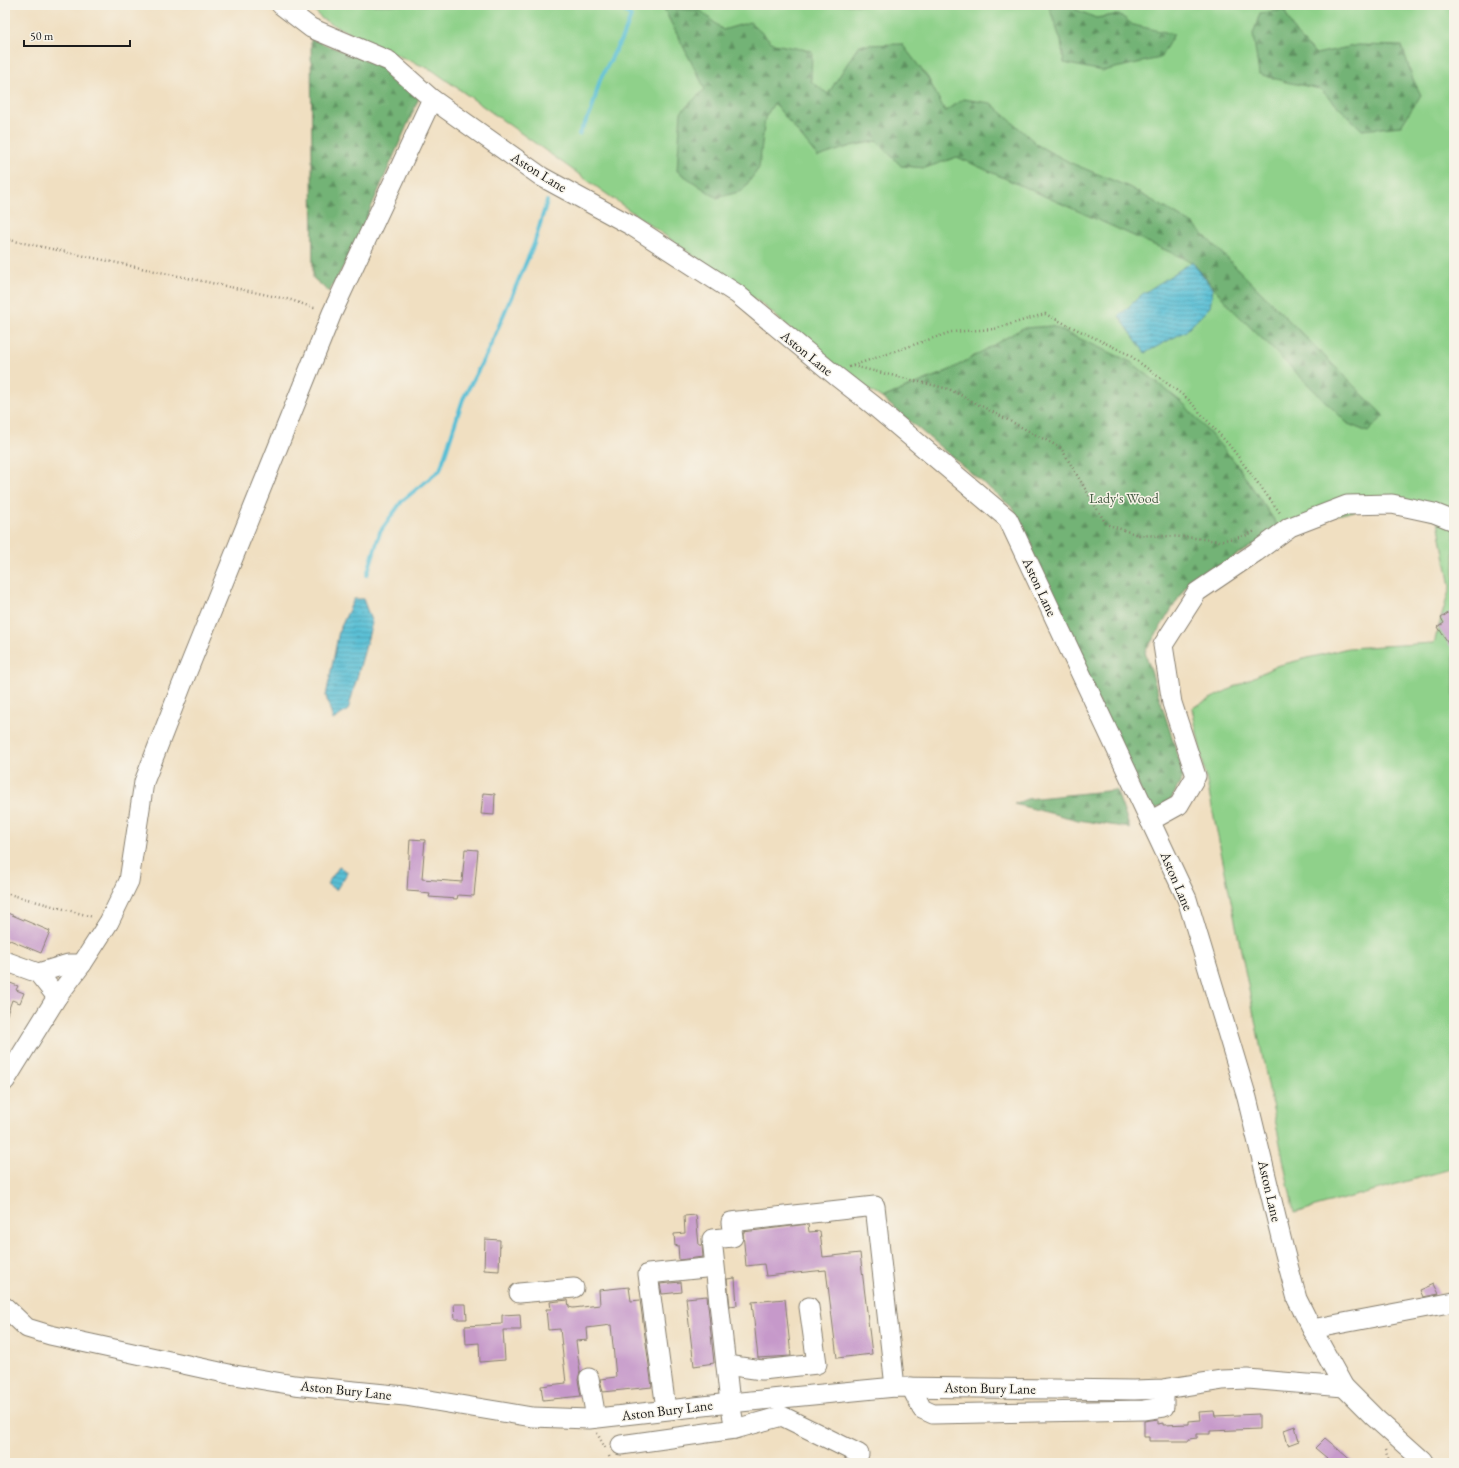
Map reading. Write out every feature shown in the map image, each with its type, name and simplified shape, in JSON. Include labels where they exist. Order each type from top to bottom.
[{"type":"street","name":"Aston Lane","points":[[281,5],[311,28],[389,61],[432,99],[542,177],[632,226],[737,294],[836,376],[873,404],[1008,519],[1187,899],[1247,1098],[1297,1299],[1344,1388],[1424,1463]]},
{"type":"street","points":[[5,1081],[57,997],[82,964],[109,922],[129,881],[144,782],[332,313],[432,99]]},
{"type":"street","points":[[1150,821],[1179,805],[1196,776],[1172,703],[1163,645],[1197,592],[1290,527],[1347,505],[1392,504],[1434,513],[1454,521]]},
{"type":"street","points":[[5,961],[38,973],[57,997]]},
{"type":"street","points":[[38,973],[68,964],[82,964]]},
{"type":"street","points":[[735,1429],[730,1403],[712,1239],[733,1237],[731,1222],[875,1206],[903,1387],[922,1409],[933,1414],[1144,1410],[1164,1407],[1164,1389]]},
{"type":"street","points":[[666,1410],[648,1274],[714,1267]]},
{"type":"street","points":[[519,1293],[574,1288]]},
{"type":"street","points":[[1312,1329],[1454,1302]]},
{"type":"street","name":"Aston Bury Lane","points":[[5,1307],[28,1328],[35,1331],[229,1374],[294,1385],[405,1396],[532,1417],[592,1419],[730,1403],[903,1387],[1134,1390],[1164,1389],[1222,1380],[1248,1379],[1344,1388]]},
{"type":"street","points":[[726,1364],[762,1370],[817,1364],[809,1307]]},
{"type":"street","points":[[589,1378],[592,1419]]},
{"type":"street","points":[[621,1445],[735,1429],[782,1416],[859,1454]]},
{"type":"path","points":[[5,239],[290,300],[332,313]]},
{"type":"path","points":[[836,376],[852,366],[951,332],[994,329],[1045,314],[1128,354],[1188,399],[1230,446],[1290,527]]},
{"type":"path","points":[[852,366],[949,389],[1062,448],[1106,524],[1138,535],[1186,537],[1219,541],[1245,536],[1258,529]]},
{"type":"path","points":[[5,893],[109,922]]},
{"type":"path","points":[[592,1419],[612,1463]]},
{"type":"green space","points":[[310,5],[1454,5],[1454,1168],[1294,1213],[1192,708],[1276,666],[1348,648],[1434,643],[1450,587],[1438,521],[1391,502],[1280,529],[1235,462],[950,370],[882,398],[841,372],[763,305],[432,70],[375,46],[322,19]]},
{"type":"green space","points":[[1049,7],[1070,7],[1096,18],[1119,14],[1133,25],[1174,34],[1160,58],[1102,71],[1064,63],[1061,41]]},
{"type":"green space","points":[[664,9],[700,10],[723,30],[750,22],[774,44],[812,51],[811,81],[828,94],[859,45],[902,44],[928,78],[945,111],[963,99],[991,103],[1039,146],[1071,163],[1129,187],[1193,224],[1384,416],[1368,432],[1348,424],[1232,309],[1192,262],[957,157],[925,168],[901,166],[877,141],[851,146],[818,157],[774,103],[765,118],[759,168],[742,191],[717,198],[677,171],[681,112],[705,89]]},
{"type":"green space","points":[[1284,10],[1296,34],[1316,54],[1358,45],[1402,46],[1413,79],[1421,95],[1401,126],[1362,130],[1320,89],[1286,82],[1259,74],[1253,34],[1260,13]]},
{"type":"green space","points":[[311,39],[389,69],[419,98],[352,251],[329,292],[313,278]]},
{"type":"green space","name":"Lady's Wood","points":[[1052,326],[1131,362],[1184,404],[1235,462],[1280,529],[1186,586],[1145,652],[1184,775],[1171,800],[1151,812],[1059,621],[1014,509],[882,398],[950,370],[1023,328]]},
{"type":"green space","points":[[1116,790],[1130,828],[1078,820],[1014,804],[1027,799]]},
{"type":"water","points":[[1192,262],[1213,289],[1210,307],[1186,331],[1145,353],[1119,316],[1141,295]]},
{"type":"water","points":[[354,599],[363,599],[372,623],[348,710],[333,720],[326,696],[339,631]]},
{"type":"water","points":[[339,867],[348,872],[336,890],[327,884]]},
{"type":"building","points":[[1454,609],[1454,652],[1438,627],[1444,623],[1441,618]]},
{"type":"building","points":[[483,793],[495,794],[494,815],[481,814]]},
{"type":"building","points":[[410,839],[425,840],[422,879],[462,882],[465,849],[478,850],[474,896],[458,895],[457,899],[429,897],[430,894],[407,891]]},
{"type":"building","points":[[5,912],[50,931],[41,953],[5,938]]},
{"type":"building","points":[[5,981],[18,986],[16,990],[24,993],[20,1003],[12,1000],[6,1017]]},
{"type":"building","points":[[696,1215],[699,1245],[702,1245],[703,1257],[679,1260],[678,1245],[675,1246],[674,1234],[685,1233],[684,1216]]},
{"type":"building","points":[[808,1224],[809,1232],[820,1231],[823,1257],[860,1253],[872,1354],[837,1358],[826,1270],[766,1276],[764,1264],[746,1266],[743,1232]]},
{"type":"building","points":[[485,1239],[500,1240],[499,1271],[484,1270]]},
{"type":"building","points":[[735,1278],[737,1305],[730,1306],[727,1279]]},
{"type":"building","points":[[681,1282],[682,1292],[662,1294],[660,1284]]},
{"type":"building","points":[[1434,1284],[1439,1294],[1423,1297],[1420,1290]]},
{"type":"building","points":[[629,1287],[631,1301],[640,1300],[652,1387],[603,1392],[600,1379],[616,1377],[611,1325],[587,1328],[588,1340],[576,1341],[580,1372],[578,1380],[581,1396],[543,1400],[541,1386],[566,1383],[560,1329],[548,1330],[546,1309],[551,1309],[550,1302],[568,1300],[569,1307],[573,1308],[600,1305],[599,1290]]},
{"type":"building","points":[[707,1296],[714,1363],[694,1366],[686,1298]]},
{"type":"building","points":[[785,1299],[791,1356],[758,1358],[752,1302]]},
{"type":"building","points":[[454,1304],[466,1304],[467,1319],[455,1319]]},
{"type":"building","points":[[520,1314],[521,1330],[503,1330],[505,1360],[480,1362],[479,1343],[466,1344],[465,1326],[502,1324],[502,1315]]},
{"type":"building","points":[[1214,1411],[1215,1416],[1259,1414],[1259,1429],[1210,1431],[1210,1434],[1197,1434],[1197,1438],[1189,1439],[1189,1441],[1149,1441],[1149,1437],[1144,1437],[1144,1421],[1158,1419],[1158,1424],[1163,1423],[1163,1425],[1189,1424],[1189,1421],[1200,1420],[1199,1412]]},
{"type":"building","points":[[1295,1426],[1299,1441],[1288,1445],[1284,1430]]},
{"type":"building","points":[[1325,1438],[1354,1463],[1322,1463],[1327,1458],[1315,1448]]},
{"type":"waterway","points":[[579,134],[591,112],[600,80],[625,32],[631,16],[617,5]]},
{"type":"waterway","points":[[367,575],[380,532],[402,501],[440,470],[463,399],[488,351],[534,244],[547,201]]}]
